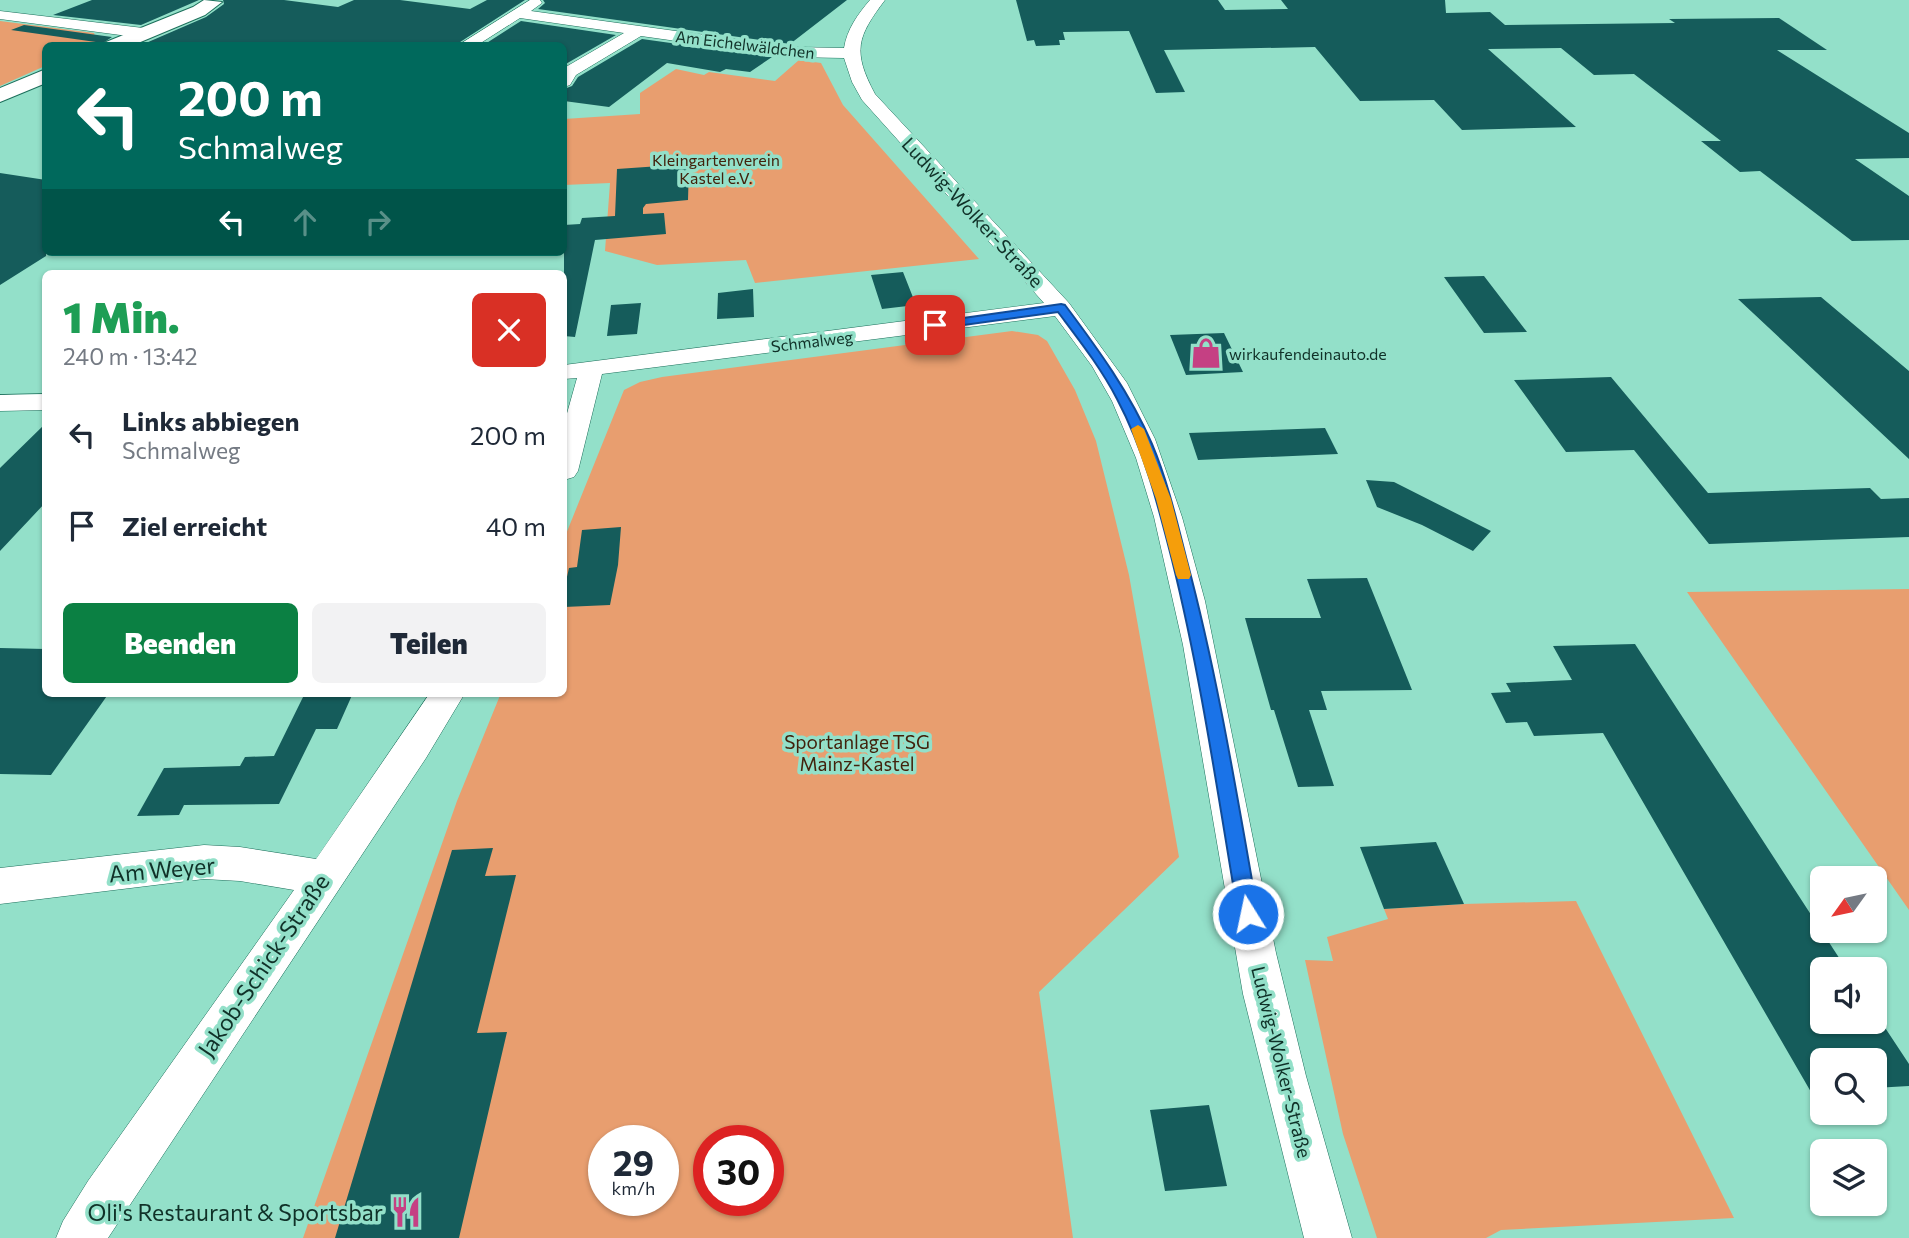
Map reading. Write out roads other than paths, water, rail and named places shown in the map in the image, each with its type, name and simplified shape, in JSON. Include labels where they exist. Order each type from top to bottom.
[{"type":"street","points":[[471,42],[541,0]]},
{"type":"street","points":[[850,53],[854,30],[878,0]]},
{"type":"street","points":[[122,42],[199,11],[216,1]]},
{"type":"street","name":"Am Eichelwäldchen","points":[[519,13],[791,52],[850,53]]},
{"type":"street","points":[[0,15],[143,33]]},
{"type":"street","points":[[567,76],[569,72],[640,30]]},
{"type":"street","name":"Ludwig-Wolker-Straße","points":[[850,53],[854,69],[868,96],[1061,308],[1124,399],[1145,445],[1164,499],[1194,621],[1248,914],[1286,1093],[1328,1238]]},
{"type":"street","points":[[0,96],[42,77]]},
{"type":"street","name":"Schmalweg","points":[[567,372],[1061,308]]},
{"type":"street","points":[[567,460],[591,370]]},
{"type":"street","points":[[0,403],[42,402]]},
{"type":"street","name":"Jakob-Schick-Straße","points":[[80,1238],[323,877],[414,748],[446,697]]},
{"type":"street","name":"Am Weyer","points":[[0,886],[204,862],[240,864],[323,877]]},
{"type":"place","name":"wirkaufendeinauto.de","points":[[1206,353]]},
{"type":"place","name":"Oli's Restaurant & Sportsbar","points":[[406,1212]]},
{"type":"park label","name":"Kleingartenverein Kastel e.V.","points":[[716,168]]},
{"type":"park label","name":"Sportanlage TSG Mainz-Kastel","points":[[857,752]]}]
